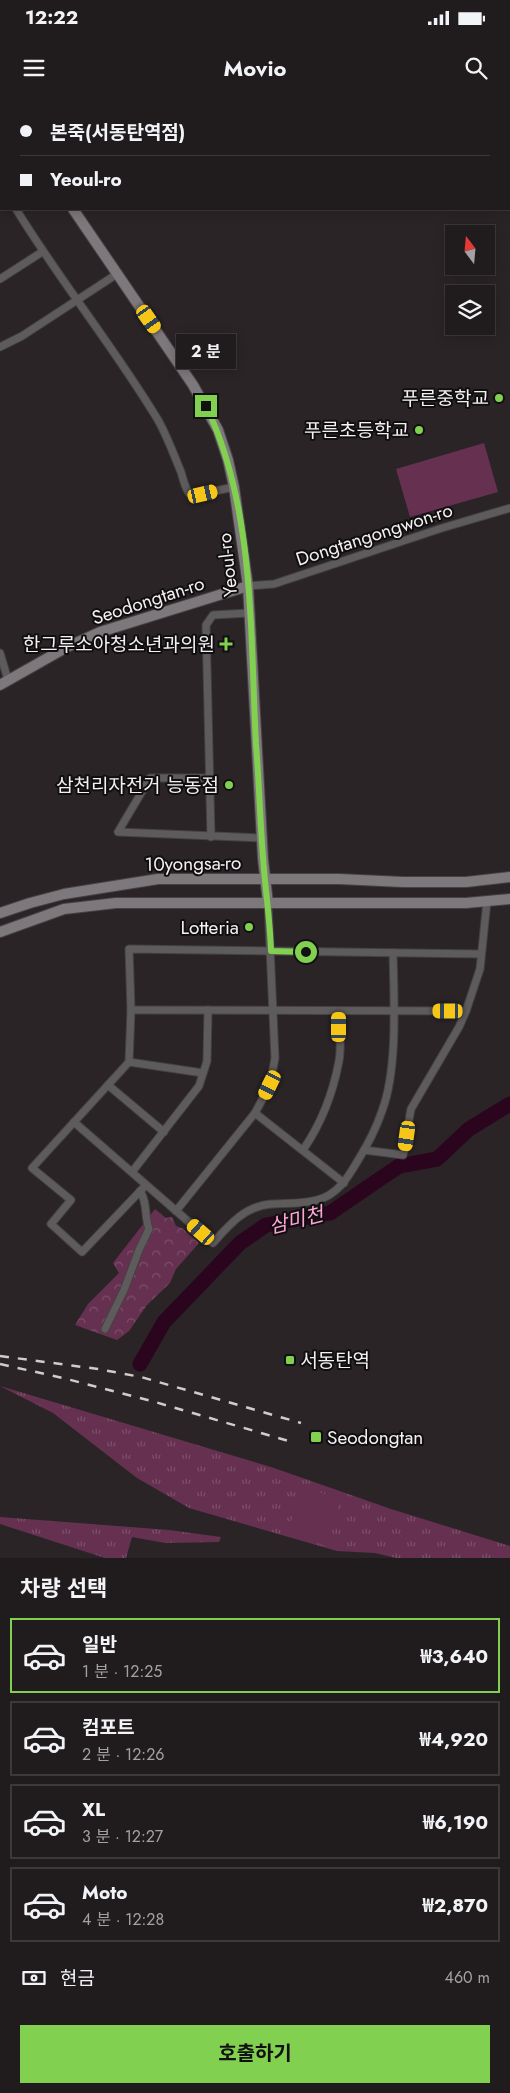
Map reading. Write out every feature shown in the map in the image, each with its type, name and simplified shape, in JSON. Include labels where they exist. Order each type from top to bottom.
[{"type":"street","points":[[17,210],[42,252],[131,378],[159,422],[173,452],[186,490],[192,496],[234,487]]},
{"type":"street","name":"Yeoul-ro","points":[[74,210],[170,349],[206,406],[218,430],[234,487],[248,586],[262,838],[268,903]]},
{"type":"street","points":[[0,279],[42,252]]},
{"type":"street","points":[[0,347],[22,336],[118,274]]},
{"type":"street","name":"Dongtangongwon-ro","points":[[248,586],[274,584],[442,528],[510,508]]},
{"type":"street","name":"Seodongtan-ro","points":[[0,653],[4,682],[67,647],[100,632],[248,586]]},
{"type":"street","points":[[211,837],[206,625],[214,615],[249,613]]},
{"type":"street","points":[[210,778],[150,778],[118,832],[262,838]]},
{"type":"street","name":"10yongsa-ro","points":[[0,913],[64,894],[158,879],[339,879],[466,882],[510,877]]},
{"type":"street","name":"10yongsa-ro","points":[[0,932],[49,914],[82,905],[134,902],[488,902],[510,899]]},
{"type":"street","points":[[364,1150],[402,1155],[411,1109],[459,1027],[466,1011],[480,969],[488,902]]},
{"type":"street","points":[[176,1211],[255,1112],[270,1085],[274,1072],[268,903]]},
{"type":"street","points":[[146,1185],[82,1252],[50,1224],[71,1200],[32,1168],[129,1062],[131,1010],[129,949],[481,954]]},
{"type":"street","points":[[74,1122],[213,1243],[230,1224],[244,1213],[271,1204],[317,1200],[332,1193],[344,1183],[364,1150],[383,1110],[391,1068],[394,1011],[393,953]]},
{"type":"street","points":[[131,1010],[466,1011]]},
{"type":"street","points":[[132,1172],[200,1086],[207,1061],[208,1010]]},
{"type":"street","points":[[303,1150],[314,1134],[328,1102],[340,1060],[339,1011]]},
{"type":"street","points":[[129,1062],[203,1074]]},
{"type":"street","points":[[108,1085],[164,1132]]},
{"type":"street","points":[[255,1112],[344,1183]]},
{"type":"street","points":[[105,1329],[150,1229],[146,1222],[145,1199],[140,1191]]},
{"type":"green space","points":[[484,443],[498,492],[410,517],[396,469]]},
{"type":"green space","points":[[155,1209],[166,1218],[172,1217],[176,1226],[182,1228],[199,1243],[176,1269],[170,1283],[147,1305],[129,1331],[117,1340],[75,1325],[88,1304],[119,1273],[113,1263]]},
{"type":"green space","points":[[0,1386],[274,1468],[391,1509],[510,1546],[510,1558],[396,1558],[375,1553],[337,1551],[189,1508],[137,1478],[53,1413]]},
{"type":"green space","points":[[302,1487],[341,1499],[327,1546],[287,1534]]},
{"type":"green space","points":[[0,1517],[169,1530],[221,1537],[219,1542],[165,1543],[132,1537],[126,1558],[105,1558],[0,1524]]},
{"type":"waterway","name":"삼미천","points":[[140,1364],[164,1322],[240,1243],[266,1225],[330,1213],[399,1166],[437,1159],[469,1129],[510,1104]]},
{"type":"railway","points":[[0,1356],[98,1369],[141,1377],[301,1423]]},
{"type":"railway","points":[[0,1364],[155,1402],[292,1442]]},
{"type":"place","name":"푸른중학교","points":[[499,398]]},
{"type":"place","name":"푸른초등학교","points":[[419,430]]},
{"type":"place","name":"한그루소아청소년과의원","points":[[226,644]]},
{"type":"place","name":"삼천리자전거 능동점","points":[[229,785]]},
{"type":"place","name":"Lotteria","points":[[249,927]]},
{"type":"place","name":"서동탄역","points":[[290,1360]]},
{"type":"place","name":"Seodongtan","points":[[316,1437]]},
{"type":"route","points":[[206,406],[218,430],[228,460],[243,541],[248,586],[263,859],[271,951],[306,952]]}]
